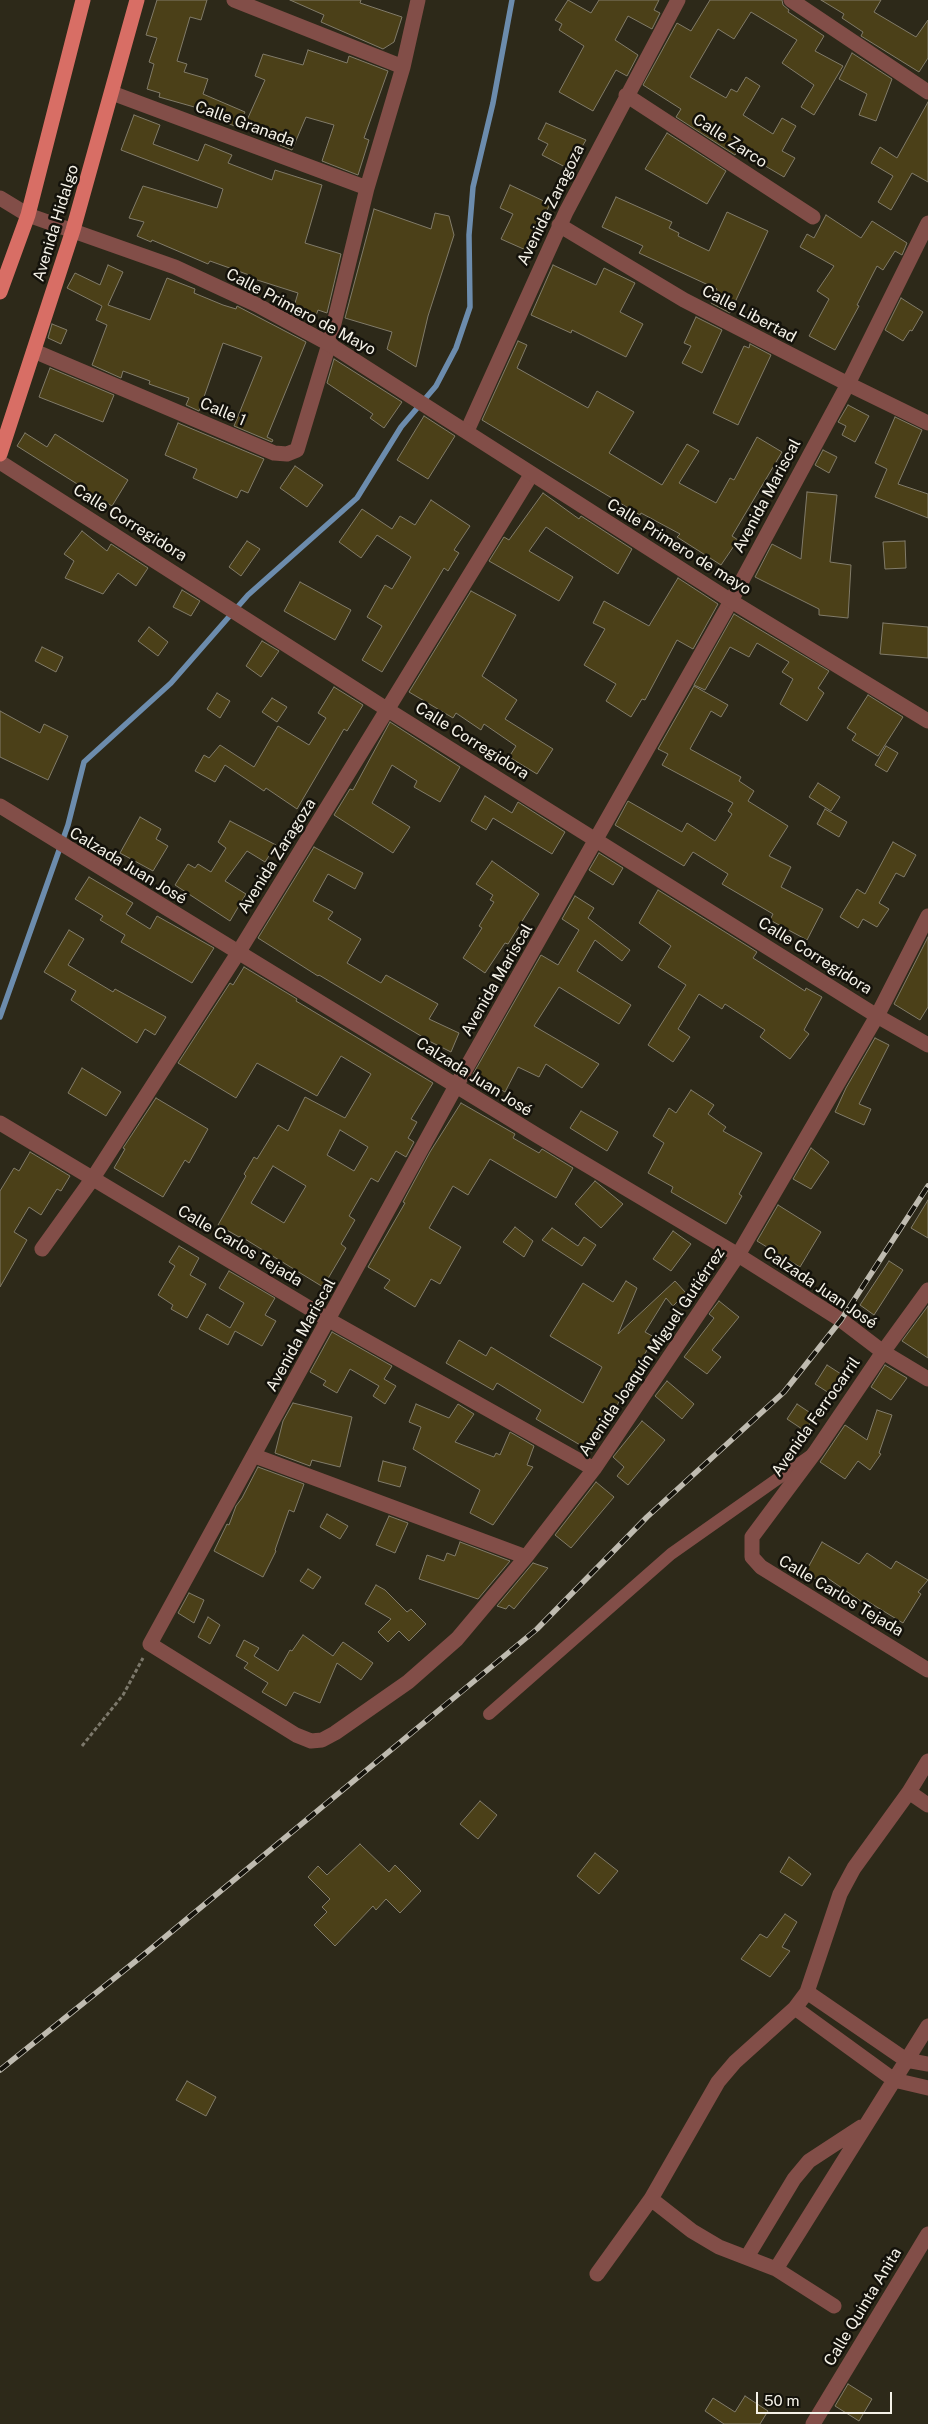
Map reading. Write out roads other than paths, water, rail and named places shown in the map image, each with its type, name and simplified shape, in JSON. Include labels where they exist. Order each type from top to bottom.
[{"type":"main road","name":"Avenida Hidalgo","points":[[0,292],[28,216],[83,0]]},
{"type":"main road","name":"Avenida Hidalgo","points":[[0,454],[73,230],[137,0]]},
{"type":"street","points":[[234,0],[403,67]]},
{"type":"street","points":[[329,344],[367,188],[403,67],[418,0]]},
{"type":"street","name":"Avenida Zaragoza","points":[[467,431],[559,225],[626,94],[678,0]]},
{"type":"street","points":[[791,0],[928,92]]},
{"type":"street","name":"Calle Granada","points":[[112,93],[367,188]]},
{"type":"street","name":"Calle Zarco","points":[[626,94],[813,217]]},
{"type":"street","name":"Calle Primero de Mayo","points":[[0,198],[28,216],[73,230],[175,267],[257,304],[329,344],[414,398]]},
{"type":"street","name":"Avenida Mariscal","points":[[322,1740],[311,1741],[296,1735],[150,1644],[255,1456],[456,1086],[598,839],[731,601],[848,384],[928,223]]},
{"type":"street","name":"Calle Libertad","points":[[559,225],[684,300],[928,423]]},
{"type":"street","name":"Calle 1","points":[[34,351],[274,452],[287,454],[297,450],[329,344]]},
{"type":"street","name":"Calle Primero de mayo","points":[[414,398],[467,431],[531,475],[731,601],[928,721]]},
{"type":"street","name":"Calle Corregidora","points":[[0,462],[388,710],[598,839],[877,1016],[928,1044]]},
{"type":"street","name":"Avenida Zaragoza","points":[[42,1249],[93,1178],[238,953],[531,475]]},
{"type":"street","name":"Calzada Juan José","points":[[0,806],[456,1086],[738,1255],[841,1320],[883,1352],[928,1379]]},
{"type":"street","name":"Avenida Joaquín Miguel Gutiérrez","points":[[322,1740],[408,1682],[456,1639],[526,1557],[594,1470],[738,1255],[877,1016],[928,916]]},
{"type":"street","name":"Calle Carlos Tejada","points":[[2,1125],[329,1320],[594,1470]]},
{"type":"street","name":"Avenida Ferrocarril","points":[[760,1567],[752,1556],[752,1537],[816,1451],[883,1352],[928,1290]]},
{"type":"street","points":[[489,1714],[671,1554],[816,1451]]},
{"type":"street","points":[[255,1456],[526,1557]]},
{"type":"street","name":"Calle Carlos Tejada","points":[[760,1567],[928,1670]]},
{"type":"street","points":[[597,2274],[651,2199],[718,2082],[735,2062],[795,2008],[807,1992],[840,1894],[854,1868],[909,1792],[928,1761]]},
{"type":"street","points":[[909,1792],[928,1805]]},
{"type":"street","points":[[807,1992],[906,2060],[928,2064]]},
{"type":"street","points":[[795,2008],[894,2080],[928,2088]]},
{"type":"street","points":[[776,2269],[928,2026]]},
{"type":"street","points":[[746,2257],[794,2179],[809,2161],[866,2124]]},
{"type":"street","points":[[651,2199],[692,2231],[719,2247],[776,2269],[834,2306]]},
{"type":"street","name":"Calle Quinta Anita","points":[[816,2423],[928,2234]]},
{"type":"waterway","points":[[0,1017],[68,825],[84,762],[171,683],[248,595],[357,498],[401,427],[436,386],[456,348],[470,307],[469,235],[473,187],[493,103],[512,0]]},
{"type":"railway","points":[[0,2070],[147,1952],[537,1629],[647,1517],[784,1392],[841,1320],[928,1186]]}]
